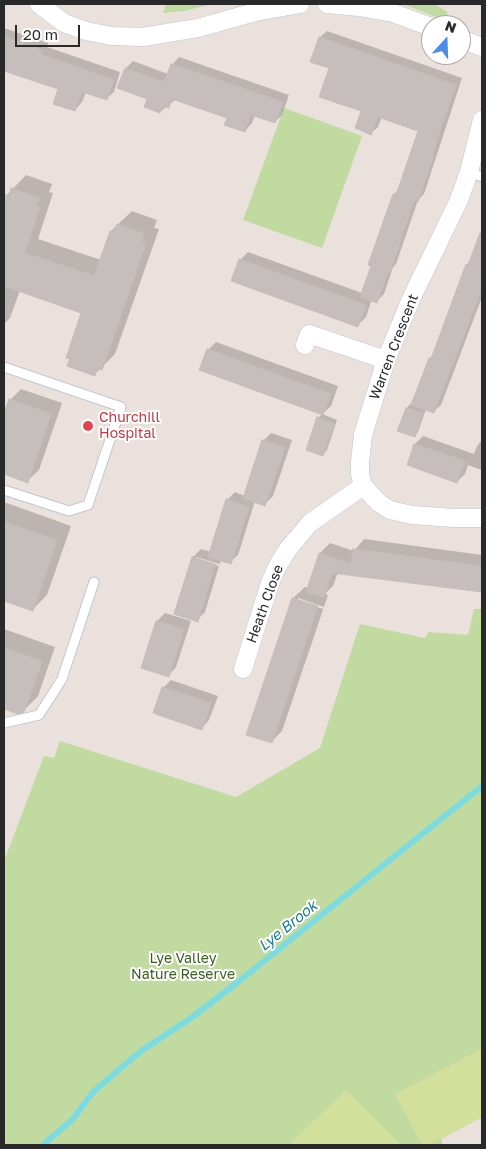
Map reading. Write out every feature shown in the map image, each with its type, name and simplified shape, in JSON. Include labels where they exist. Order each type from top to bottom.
[{"type":"street","points":[[39,4],[75,28],[98,34],[126,37],[144,37],[198,28],[267,6],[300,4]]},
{"type":"street","points":[[327,4],[393,13],[421,23]]},
{"type":"street","name":"Warren Crescent","points":[[363,486],[360,462],[363,435],[386,360],[411,299],[458,200],[476,174],[482,120]]},
{"type":"street","points":[[305,345],[309,334],[386,360]]},
{"type":"street","points":[[363,486],[379,503],[390,510],[401,513],[454,518],[482,518]]},
{"type":"street","name":"Heath Close","points":[[243,669],[276,567],[288,549],[310,523],[363,486]]},
{"type":"lane","points":[[4,367],[121,407],[88,505],[69,511],[4,490]]},
{"type":"lane","points":[[4,723],[39,715],[62,679],[94,582]]},
{"type":"green space","points":[[166,4],[212,4],[184,11],[163,13]]},
{"type":"green space","points":[[403,4],[435,4],[447,12],[447,15],[431,15]]},
{"type":"green space","points":[[284,108],[362,136],[322,248],[243,220]]},
{"type":"green space","name":"Lye Valley Nature Reserve","points":[[474,609],[482,609],[482,1117],[441,1139],[443,1145],[4,1145],[4,861],[44,756],[54,758],[60,741],[236,797],[320,748],[360,624],[424,638],[428,632],[468,635]]},
{"type":"green space","points":[[482,1049],[482,1117],[429,1145],[422,1145],[395,1094]]},
{"type":"green space","points":[[346,1090],[401,1145],[289,1145]]},
{"type":"building","points":[[4,37],[42,50],[40,54],[114,80],[107,100],[82,92],[75,111],[53,104],[58,89],[4,71]]},
{"type":"building","points":[[319,37],[456,85],[418,202],[414,201],[390,272],[388,272],[377,303],[360,297],[371,266],[368,265],[393,194],[396,195],[418,131],[378,117],[371,135],[355,128],[361,111],[319,97],[329,68],[310,62]]},
{"type":"building","points":[[171,64],[283,102],[275,123],[251,115],[245,132],[224,125],[227,118],[172,99],[169,108],[163,106],[160,113],[144,107],[147,99],[117,88],[125,68],[164,82]]},
{"type":"building","points":[[11,188],[39,198],[36,205],[40,207],[25,253],[94,276],[110,231],[114,232],[117,224],[144,234],[141,242],[146,243],[102,370],[97,368],[95,376],[67,366],[70,359],[66,358],[81,313],[4,286],[4,194],[9,196]]},
{"type":"building","points":[[480,233],[482,234],[482,288],[434,413],[411,405]]},
{"type":"building","points":[[239,259],[366,305],[358,327],[231,281]]},
{"type":"building","points":[[207,349],[331,394],[323,415],[199,370]]},
{"type":"building","points":[[9,399],[51,414],[28,483],[4,474],[4,413]]},
{"type":"building","points":[[406,408],[423,413],[415,437],[397,431]]},
{"type":"building","points":[[317,417],[334,424],[323,456],[306,450]]},
{"type":"building","points":[[262,440],[285,447],[265,506],[243,498]]},
{"type":"building","points":[[414,444],[465,461],[457,483],[407,465]]},
{"type":"building","points":[[226,499],[249,507],[231,564],[208,557]]},
{"type":"building","points":[[4,522],[57,540],[33,611],[4,601]]},
{"type":"building","points":[[353,549],[482,566],[482,592],[332,573],[324,597],[306,592],[319,553],[351,564]]},
{"type":"building","points":[[192,557],[215,564],[198,622],[174,614]]},
{"type":"building","points":[[292,598],[318,606],[272,743],[246,735]]},
{"type":"building","points":[[156,621],[184,629],[169,677],[141,668]]},
{"type":"building","points":[[4,648],[42,661],[24,712],[18,714],[4,709]]},
{"type":"building","points":[[162,687],[211,703],[202,730],[153,713]]},
{"type":"waterway","name":"Lye Brook","points":[[43,1145],[73,1119],[93,1092],[141,1051],[191,1018],[238,982],[482,786]]},
{"type":"place","name":"Churchill Hospital","points":[[88,426]]}]
